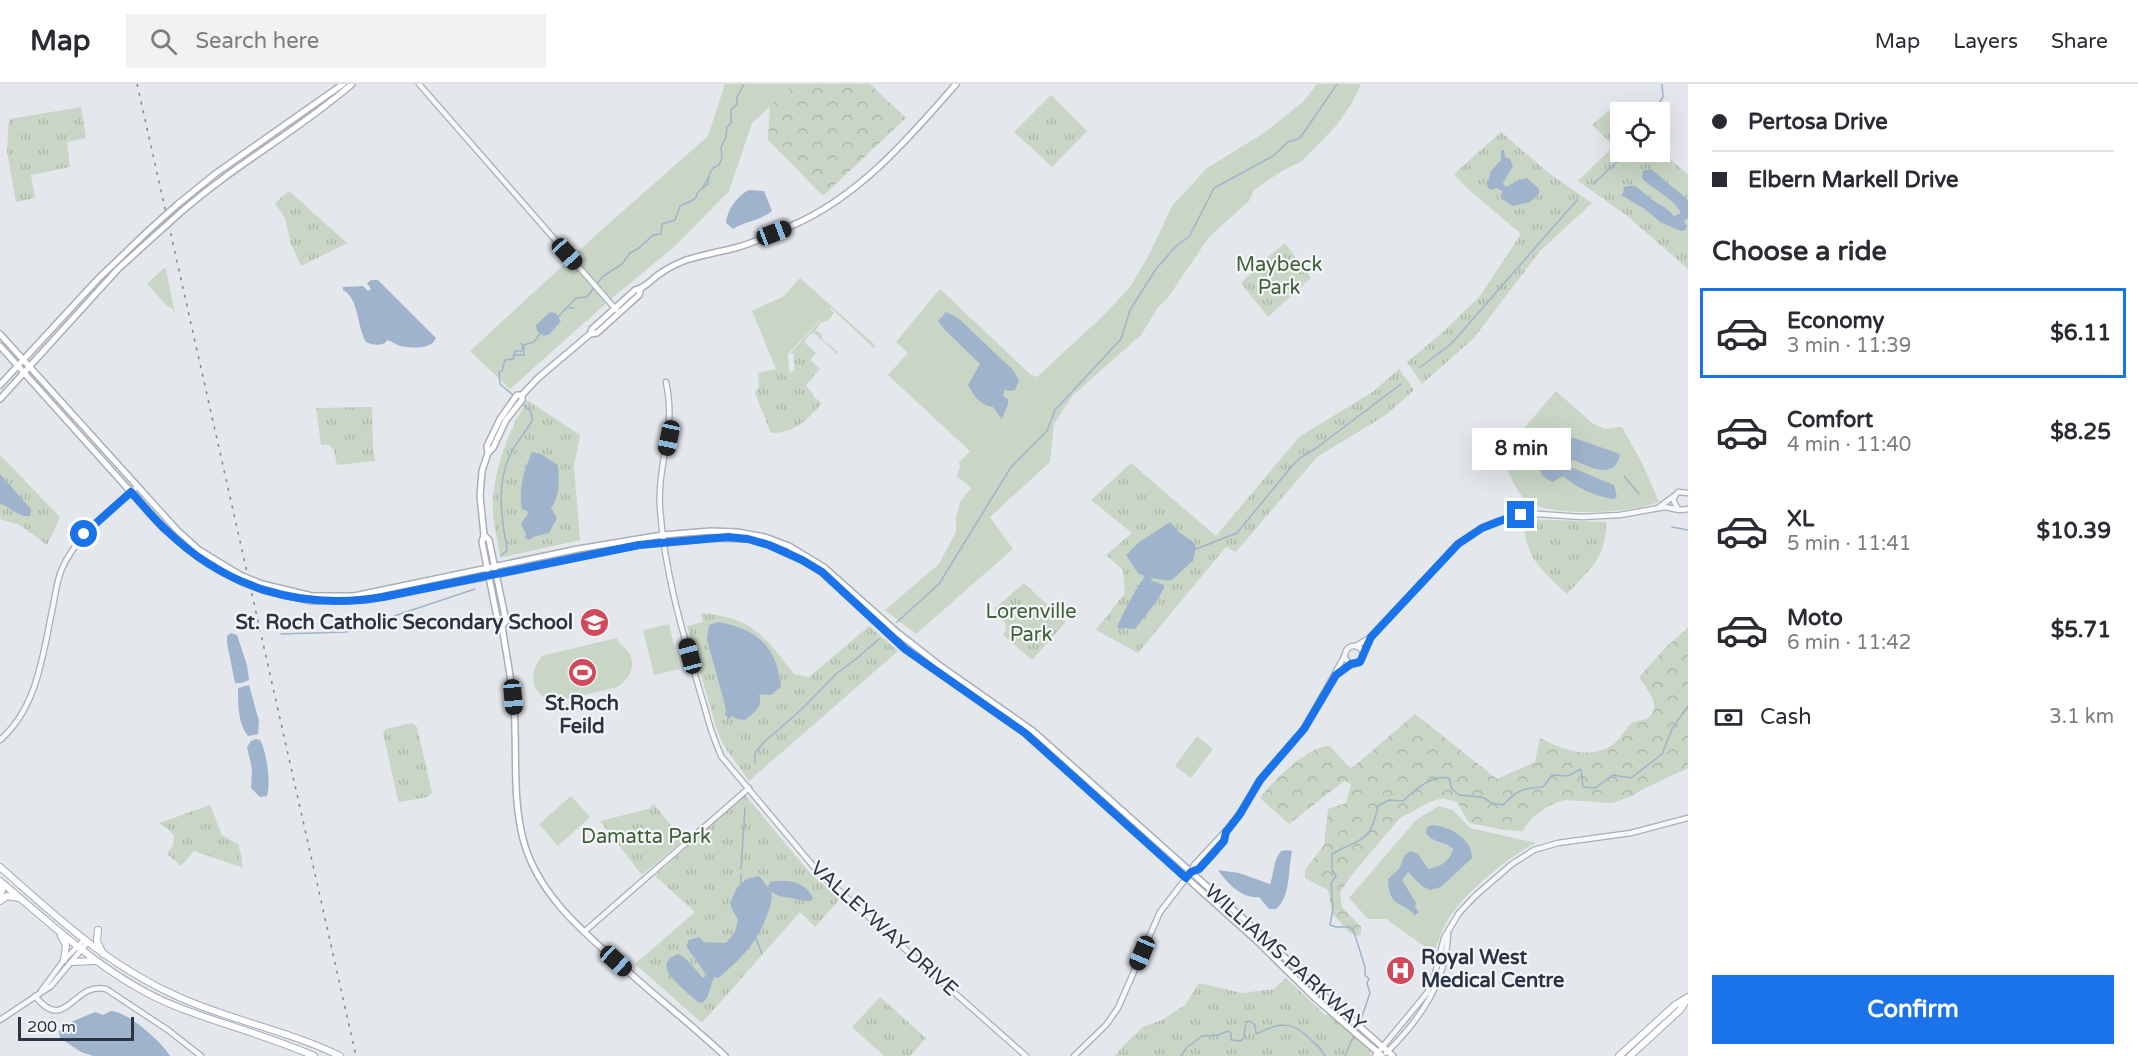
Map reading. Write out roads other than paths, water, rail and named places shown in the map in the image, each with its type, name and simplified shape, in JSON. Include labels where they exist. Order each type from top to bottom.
[{"type":"main road","points":[[0,385],[98,279],[178,204],[215,174],[343,84]]},
{"type":"main road","points":[[0,399],[118,269],[180,213],[220,180],[311,117],[352,84]]},
{"type":"main road","points":[[725,1056],[584,932],[567,915],[534,870],[523,839],[515,773],[513,697],[502,626],[498,622],[482,543],[484,536],[480,496],[482,471],[488,453],[487,446],[517,395],[522,395],[538,378],[590,334],[597,333],[635,290],[642,288],[677,264],[738,247],[792,226],[838,200],[877,169],[919,127],[956,84]]},
{"type":"main road","name":"WILLIAMS PARKWAY","points":[[0,334],[187,540],[240,578]]},
{"type":"main road","name":"WILLIAMS PARKWAY","points":[[0,346],[164,529],[188,549],[211,566],[262,587],[312,601],[348,602],[383,597],[663,539],[723,531],[752,534],[778,541],[808,556],[931,659],[1033,731],[1372,1037],[1382,1047],[1383,1055]]},
{"type":"main road","points":[[484,536],[489,540],[497,574],[506,621],[502,626]]},
{"type":"main road","name":"WILLIAMS PARKWAY","points":[[262,587],[312,596],[354,596],[623,540],[748,539],[778,548],[811,564],[905,649],[1025,733],[1257,941],[1333,1014],[1383,1055]]},
{"type":"main road","points":[[0,867],[105,957],[145,981],[183,999],[280,1032],[340,1056]]},
{"type":"main road","points":[[0,882],[2,890],[0,899]]},
{"type":"main road","points":[[0,882],[97,962],[136,986],[175,1006],[314,1056]]},
{"type":"main road","points":[[0,899],[13,896],[24,901]]},
{"type":"main road","points":[[98,930],[97,940],[105,957]]},
{"type":"main road","points":[[60,933],[66,945],[63,960]]},
{"type":"main road","points":[[72,962],[97,962]]},
{"type":"main road","points":[[1619,1056],[1675,1005],[1688,998]]},
{"type":"main road","points":[[1630,1056],[1680,1010],[1688,998]]},
{"type":"street","points":[[419,84],[617,310]]},
{"type":"street","name":"VALLEYWAY DRIVE","points":[[666,382],[671,423],[659,496],[666,562],[711,730],[721,756],[819,873],[1026,1056]]},
{"type":"street","points":[[0,740],[22,713],[34,686],[58,583],[70,553],[94,525],[137,487]]},
{"type":"street","points":[[1336,675],[1351,664],[1360,662],[1371,637],[1458,544],[1482,528],[1516,516],[1538,514],[1582,517],[1646,512],[1681,492],[1688,493]]},
{"type":"street","points":[[1674,496],[1674,503],[1679,510]]},
{"type":"street","points":[[1658,507],[1688,509]]},
{"type":"street","points":[[1074,1056],[1106,1025],[1118,1008],[1160,912],[1200,858],[1240,814],[1263,777],[1304,729],[1336,675],[1347,649],[1371,637]]},
{"type":"street","points":[[1356,646],[1363,652]]},
{"type":"street","points":[[1345,655],[1351,664]]},
{"type":"street","points":[[584,932],[748,788]]},
{"type":"street","points":[[1382,1047],[1424,997],[1435,974],[1444,938],[1459,913],[1512,864],[1534,850],[1558,843],[1631,833],[1688,817]]},
{"type":"street","points":[[1383,1055],[1421,1015],[1432,997],[1442,966],[1448,934]]},
{"type":"street","points":[[38,994],[63,960],[86,942]]},
{"type":"street","points":[[0,1020],[51,986],[72,962],[80,948]]},
{"type":"street","points":[[38,994],[46,1008],[56,1011],[66,1007],[88,990],[106,989],[201,1056]]},
{"type":"water","points":[[1501,150],[1504,150],[1505,157],[1510,159],[1513,166],[1503,183],[1506,187],[1527,178],[1539,189],[1539,193],[1530,202],[1513,206],[1502,199],[1502,191],[1497,188],[1490,190],[1487,186],[1491,171],[1501,160]]},
{"type":"water","points":[[1651,169],[1688,200],[1688,218],[1684,221],[1687,227],[1685,230],[1681,231],[1660,222],[1645,209],[1621,195],[1624,187],[1636,187],[1674,216],[1681,213],[1674,203],[1642,178],[1643,171]]},
{"type":"water","points":[[749,190],[764,191],[772,211],[733,229],[726,223],[728,213],[737,200]]},
{"type":"water","points":[[371,280],[378,280],[436,338],[434,342],[415,348],[400,346],[387,340],[378,345],[366,342],[355,306],[343,287],[363,286],[368,291],[371,289],[367,283]]},
{"type":"water","points":[[550,312],[556,313],[561,321],[549,335],[544,336],[537,331],[536,325]]},
{"type":"water","points":[[946,312],[958,318],[1013,370],[1019,380],[1015,390],[1005,389],[1003,396],[1008,399],[1008,404],[1002,419],[993,407],[978,399],[968,385],[980,364],[938,321]]},
{"type":"water","points":[[1564,437],[1574,438],[1620,454],[1617,462],[1608,470],[1594,468],[1574,460],[1567,462],[1565,467],[1566,469],[1573,468],[1614,485],[1617,497],[1613,499],[1593,494],[1563,476],[1553,482],[1543,476],[1539,467],[1542,451],[1550,443]]},
{"type":"water","points":[[532,452],[541,454],[558,465],[559,482],[556,499],[551,508],[557,518],[549,533],[530,540],[525,538],[526,534],[521,524],[528,514],[522,509],[521,487]]},
{"type":"water","points":[[0,474],[31,509],[30,516],[22,515],[0,504]]},
{"type":"water","points":[[1170,522],[1196,547],[1193,561],[1171,580],[1151,578],[1152,581],[1164,585],[1156,602],[1135,629],[1120,630],[1117,627],[1144,576],[1138,573],[1126,555],[1138,543]]},
{"type":"water","points":[[718,622],[744,629],[763,642],[770,651],[779,673],[781,687],[771,695],[759,694],[759,706],[745,720],[732,716],[729,719],[725,715],[726,709],[707,639],[709,625]]},
{"type":"water","points":[[231,633],[237,635],[247,665],[249,680],[242,683],[235,683],[227,643],[227,636]]},
{"type":"water","points":[[249,685],[259,721],[258,734],[248,736],[240,720],[238,688]]},
{"type":"water","points":[[260,740],[262,745],[268,776],[267,796],[260,797],[251,788],[252,769],[247,747],[251,741]]},
{"type":"water","points":[[1432,825],[1446,828],[1464,839],[1469,845],[1472,858],[1441,887],[1430,890],[1422,886],[1408,872],[1402,880],[1416,903],[1415,907],[1419,912],[1415,915],[1393,900],[1388,879],[1399,869],[1405,855],[1411,851],[1418,854],[1428,869],[1440,865],[1450,857],[1453,849],[1432,839],[1426,833],[1427,827]]},
{"type":"water","points":[[1281,851],[1292,851],[1287,890],[1281,904],[1276,909],[1269,909],[1259,897],[1241,893],[1218,870],[1239,873],[1270,884],[1278,855]]},
{"type":"water","points":[[759,876],[768,887],[770,882],[795,882],[810,892],[813,898],[807,901],[779,896],[771,892],[769,909],[759,934],[741,957],[718,978],[714,977],[707,998],[702,1003],[698,1002],[672,978],[666,964],[670,958],[679,954],[703,978],[707,976],[686,946],[689,940],[699,937],[704,942],[726,943],[735,932],[738,920],[731,907],[731,900],[737,888],[746,879]]},
{"type":"water","points":[[111,1011],[126,1016],[144,1028],[170,1056],[93,1056],[81,1052],[60,1038],[59,1031],[71,1022],[95,1012],[103,1015]]},
{"type":"waterway","points":[[597,284],[602,277],[622,264],[630,253],[653,235],[661,234],[662,224],[675,220],[680,206],[695,199],[698,192],[708,184],[709,175],[713,168],[719,165],[722,158],[721,147],[726,137],[727,127],[731,123],[731,110],[737,104],[737,97],[744,84]]},
{"type":"waterway","points":[[897,622],[939,584],[1011,467],[1047,431],[1055,410],[1121,339],[1130,310],[1156,269],[1177,245],[1189,237],[1214,188],[1273,156],[1288,142],[1300,138],[1337,84]]},
{"type":"waterway","points":[[1660,102],[1663,97],[1662,84]]},
{"type":"waterway","points":[[1593,184],[1617,162]]},
{"type":"waterway","points":[[703,187],[708,178]]},
{"type":"waterway","points":[[1419,368],[1451,344],[1577,200]]},
{"type":"waterway","points":[[558,317],[576,298],[587,297],[594,288]]},
{"type":"waterway","points":[[569,308],[574,308]]},
{"type":"waterway","points":[[513,395],[500,384],[499,372],[502,371],[505,360],[513,359],[515,351],[522,351],[523,345],[534,342],[541,332]]},
{"type":"waterway","points":[[515,355],[524,355],[521,343]]},
{"type":"waterway","points":[[1196,549],[1237,533],[1300,458],[1401,384]]},
{"type":"waterway","points":[[501,556],[507,550],[501,504],[502,480],[511,452],[532,421],[530,412],[523,404]]},
{"type":"waterway","points":[[1624,476],[1639,494]]},
{"type":"waterway","points":[[1672,527],[1688,530]]},
{"type":"waterway","points":[[281,634],[346,632],[475,589]]},
{"type":"waterway","points":[[755,763],[755,753],[763,743],[801,710],[837,673],[879,639]]},
{"type":"waterway","points":[[1360,1022],[1370,993],[1367,983],[1369,979],[1365,975],[1365,967],[1354,932],[1350,927],[1330,925],[1333,909],[1331,883],[1336,876],[1332,870],[1332,854],[1368,834],[1378,806],[1389,800],[1403,801],[1424,784],[1442,777],[1449,778],[1452,789],[1459,795],[1482,797],[1492,803],[1503,805],[1521,791],[1543,787],[1552,775],[1568,776],[1581,769],[1583,787],[1595,788],[1613,775],[1631,778],[1662,754],[1672,729],[1688,706]]},
{"type":"waterway","points":[[741,869],[745,808]]},
{"type":"waterway","points":[[741,874],[741,884]]},
{"type":"waterway","points":[[756,938],[762,954]]},
{"type":"waterway","points":[[1181,1056],[1187,1047],[1202,1036],[1218,1035],[1228,1031],[1231,1033],[1231,1040],[1241,1041],[1244,1037],[1246,1022],[1250,1021],[1255,1025],[1256,1034],[1271,1027],[1284,1025],[1296,1028],[1321,1049],[1325,1056]]},
{"type":"waterway","points":[[1345,1056],[1354,1035]]},
{"type":"railway","points":[[137,84],[356,1056]]},
{"type":"place","name":"St. Roch Catholic Secondary School","points":[[594,623]]},
{"type":"place","name":"St.Roch Feild","points":[[582,673]]},
{"type":"place","name":"Royal West Medical Centre","points":[[1400,970]]},
{"type":"park label","name":"Maybeck Park","points":[[1279,276]]},
{"type":"park label","name":"Lorenville Park","points":[[1031,624]]},
{"type":"park label","name":"Damatta Park","points":[[646,837]]}]
